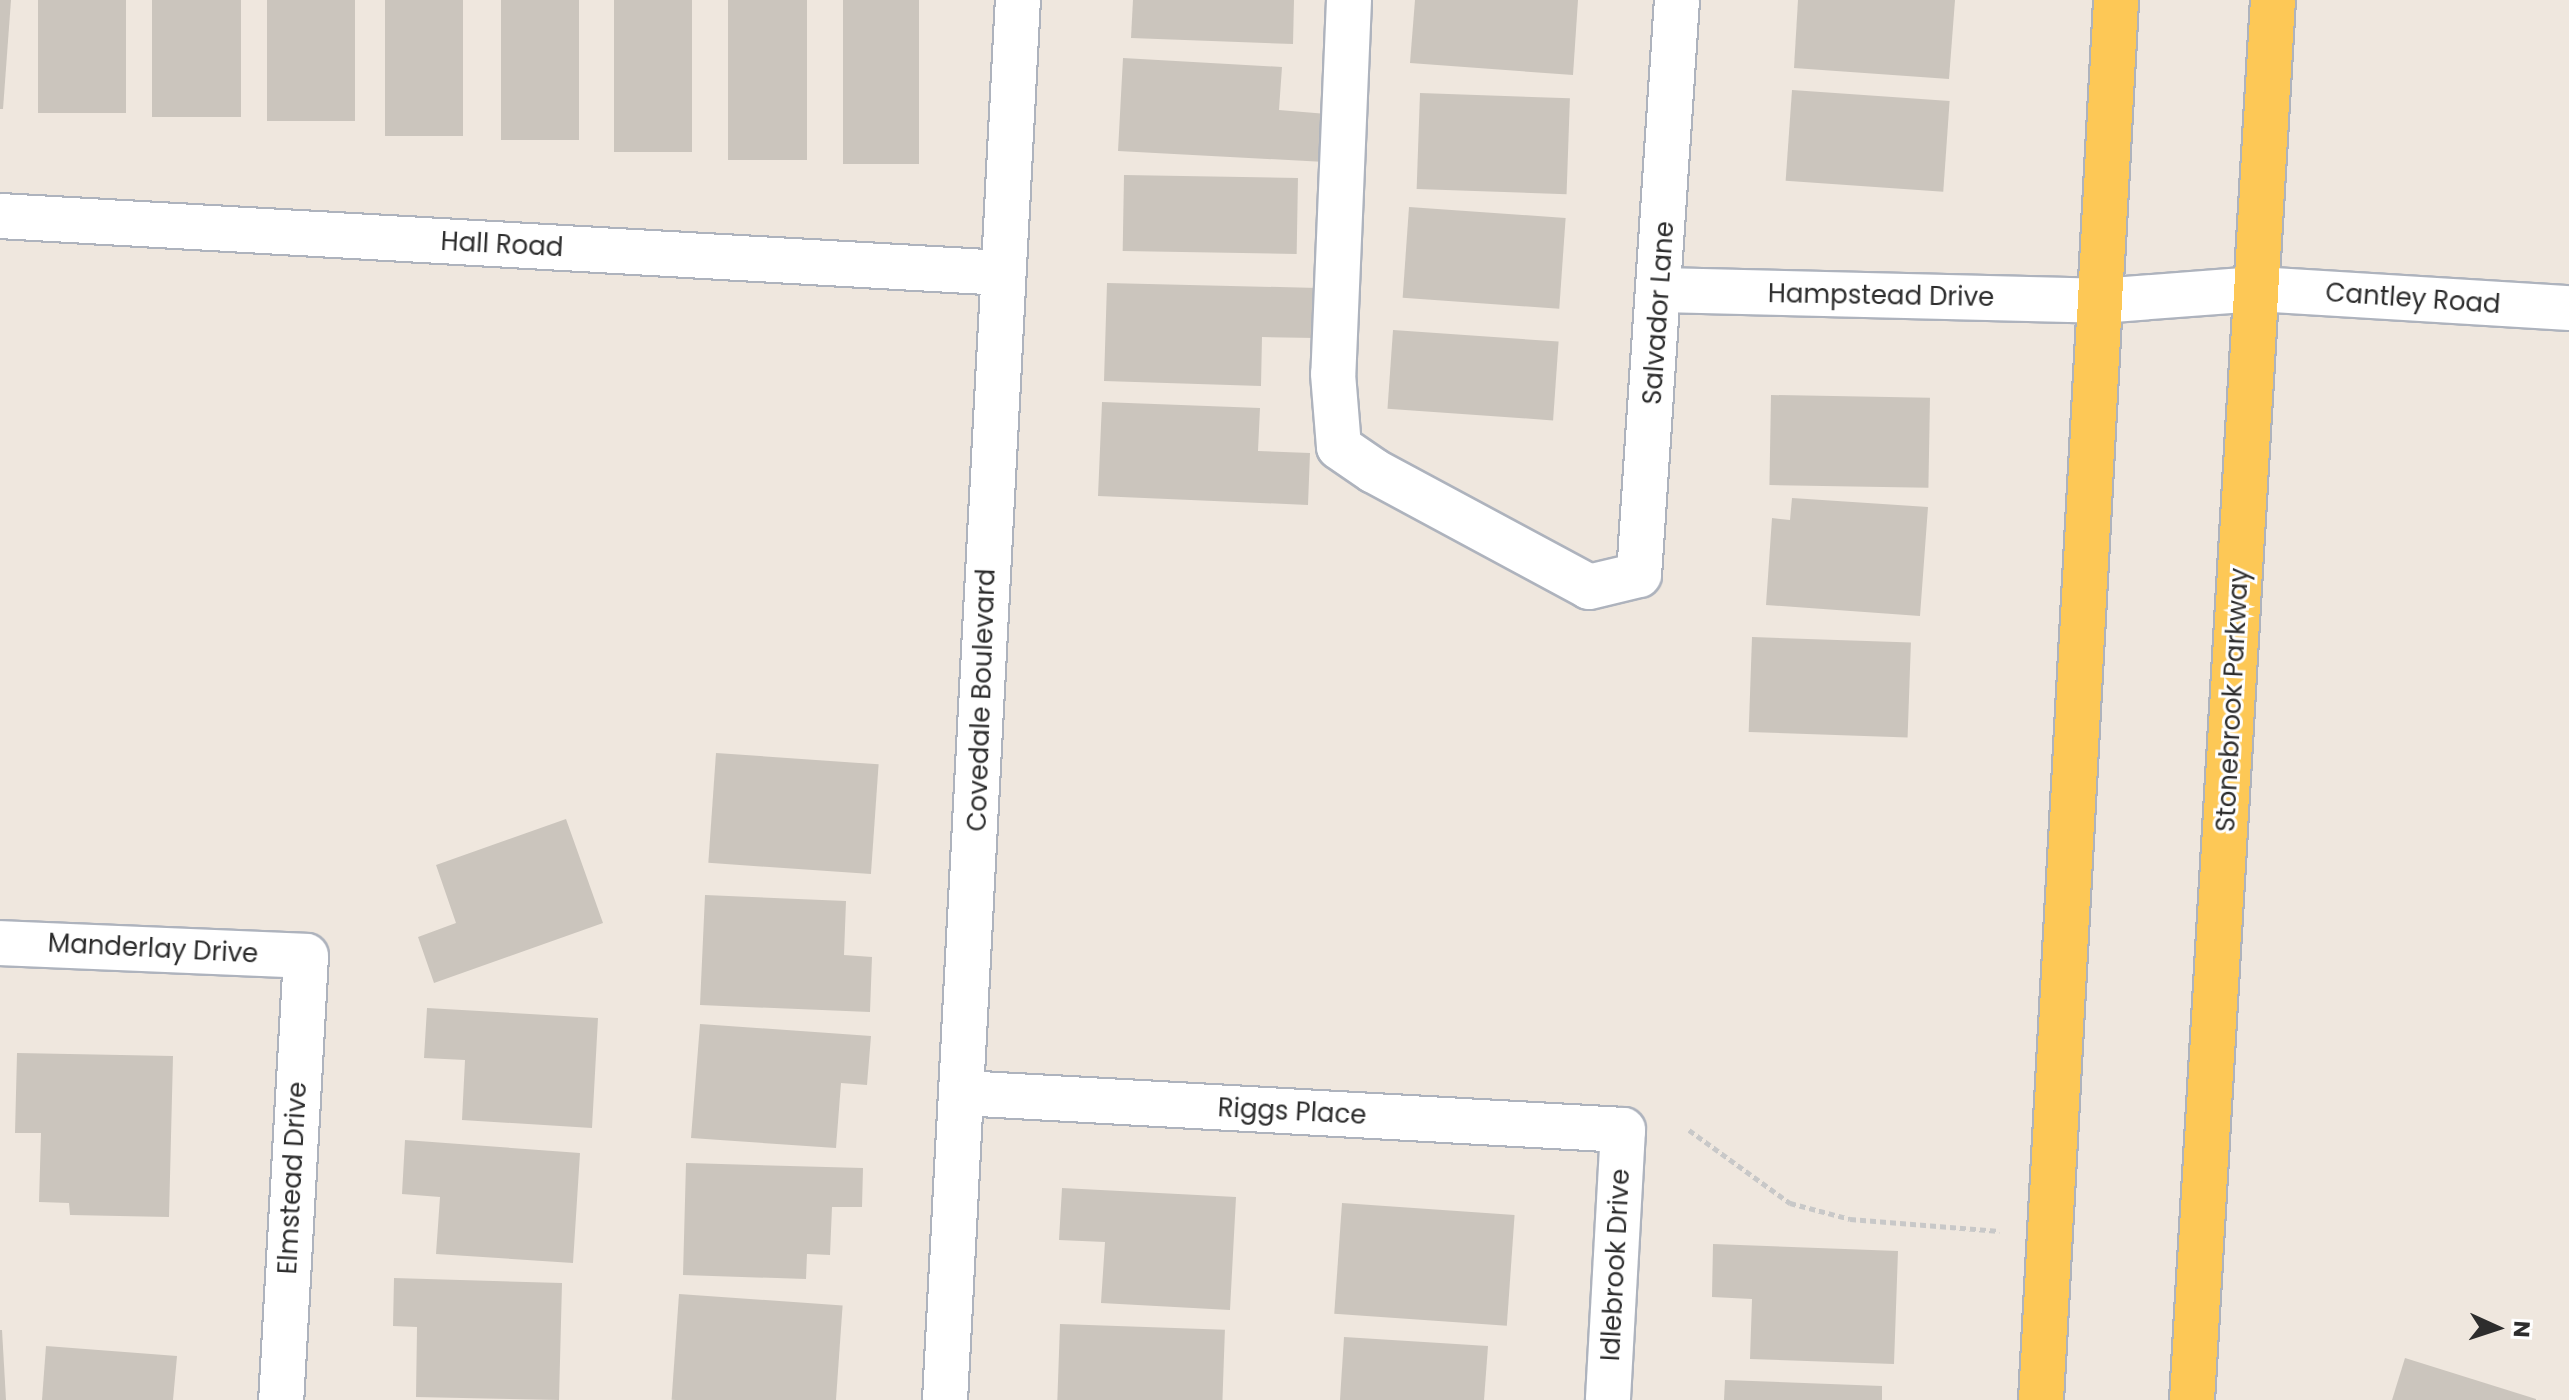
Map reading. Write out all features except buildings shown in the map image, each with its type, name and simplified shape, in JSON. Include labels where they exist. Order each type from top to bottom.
[{"type":"main road","points":[[2041,1400],[2116,0]]},
{"type":"main road","name":"Stonebrook Parkway","points":[[2192,1400],[2273,0]]},
{"type":"street","name":"Covedale Boulevard","points":[[945,1400],[1018,0]]},
{"type":"street","name":"Salvador Lane","points":[[1349,0],[1333,374],[1339,447],[1374,471],[1589,587],[1639,575],[1661,290],[1677,0]]},
{"type":"street","name":"Hall Road","points":[[0,216],[1003,273]]},
{"type":"street","name":"Cantley Road","points":[[2100,301],[2257,289],[2569,308]]},
{"type":"street","name":"Hampstead Drive","points":[[1661,290],[2100,301]]},
{"type":"street","name":"Manderlay Drive","points":[[0,943],[306,956]]},
{"type":"street","name":"Elmstead Drive","points":[[281,1400],[306,956]]},
{"type":"street","name":"Riggs Place","points":[[962,1093],[1623,1130]]},
{"type":"street","name":"Idlebrook Drive","points":[[1608,1400],[1623,1130]]},
{"type":"path","points":[[1689,1130],[1790,1203],[1850,1219],[2000,1231]]}]
